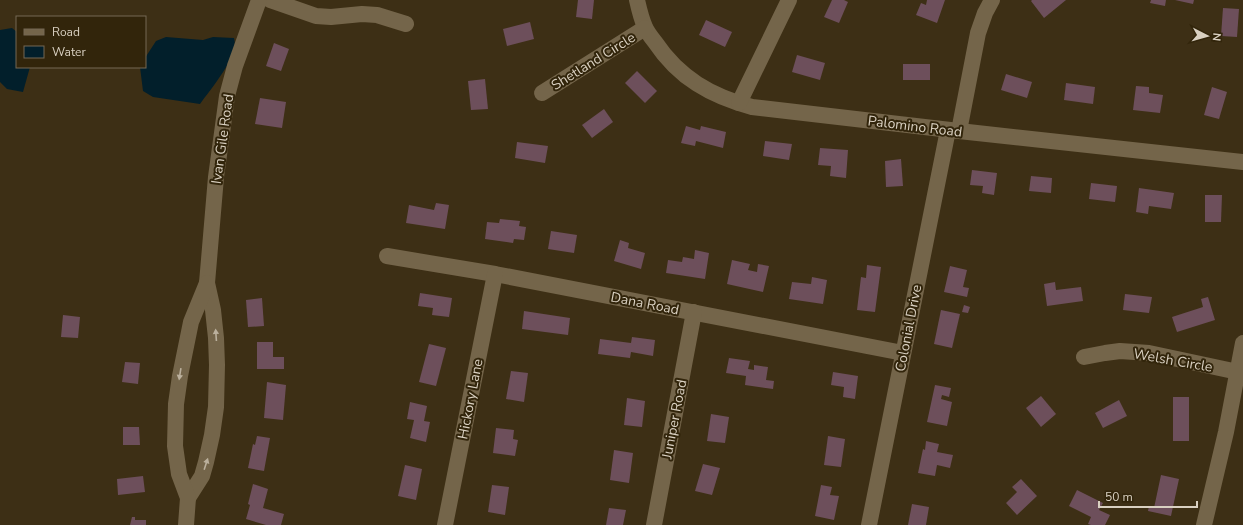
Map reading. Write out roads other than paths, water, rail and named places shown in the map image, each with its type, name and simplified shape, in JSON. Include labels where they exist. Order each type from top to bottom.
[{"type":"street","name":"Ivan Gile Road","points":[[186,525],[188,498],[179,474],[176,460],[176,404],[188,336],[196,308],[206,283],[216,177],[234,66],[259,0]]},
{"type":"street","points":[[270,0],[316,16],[331,17],[362,14],[377,15],[406,24]]},
{"type":"street","name":"Palomino Road","points":[[637,0],[645,28],[663,54],[685,76],[711,91],[752,107],[953,131],[1243,162]]},
{"type":"street","points":[[739,103],[789,0]]},
{"type":"street","name":"Colonial Drive","points":[[869,525],[903,353],[953,131],[978,33],[985,13],[992,0]]},
{"type":"street","name":"Shetland Circle","points":[[542,93],[645,28]]},
{"type":"street","name":"Dana Road","points":[[387,256],[495,274],[903,353]]},
{"type":"street","name":"Hickory Lane","points":[[445,525],[495,274]]},
{"type":"street","name":"Ivan Gile Road","points":[[188,498],[202,476],[210,449],[216,407],[216,338],[213,310],[206,283]]},
{"type":"street","name":"Juniper Road","points":[[654,525],[694,312]]},
{"type":"street","points":[[1204,525],[1243,343]]},
{"type":"street","name":"Welsh Circle","points":[[1084,357],[1120,352],[1149,353],[1238,372]]},
{"type":"water","points":[[12,28],[16,31],[16,68],[30,68],[23,92],[7,89],[0,82],[0,30]]},
{"type":"water","points":[[166,37],[203,40],[213,37],[234,38],[235,45],[229,63],[200,104],[153,97],[143,91],[140,68],[146,68],[146,56],[156,41]]}]
